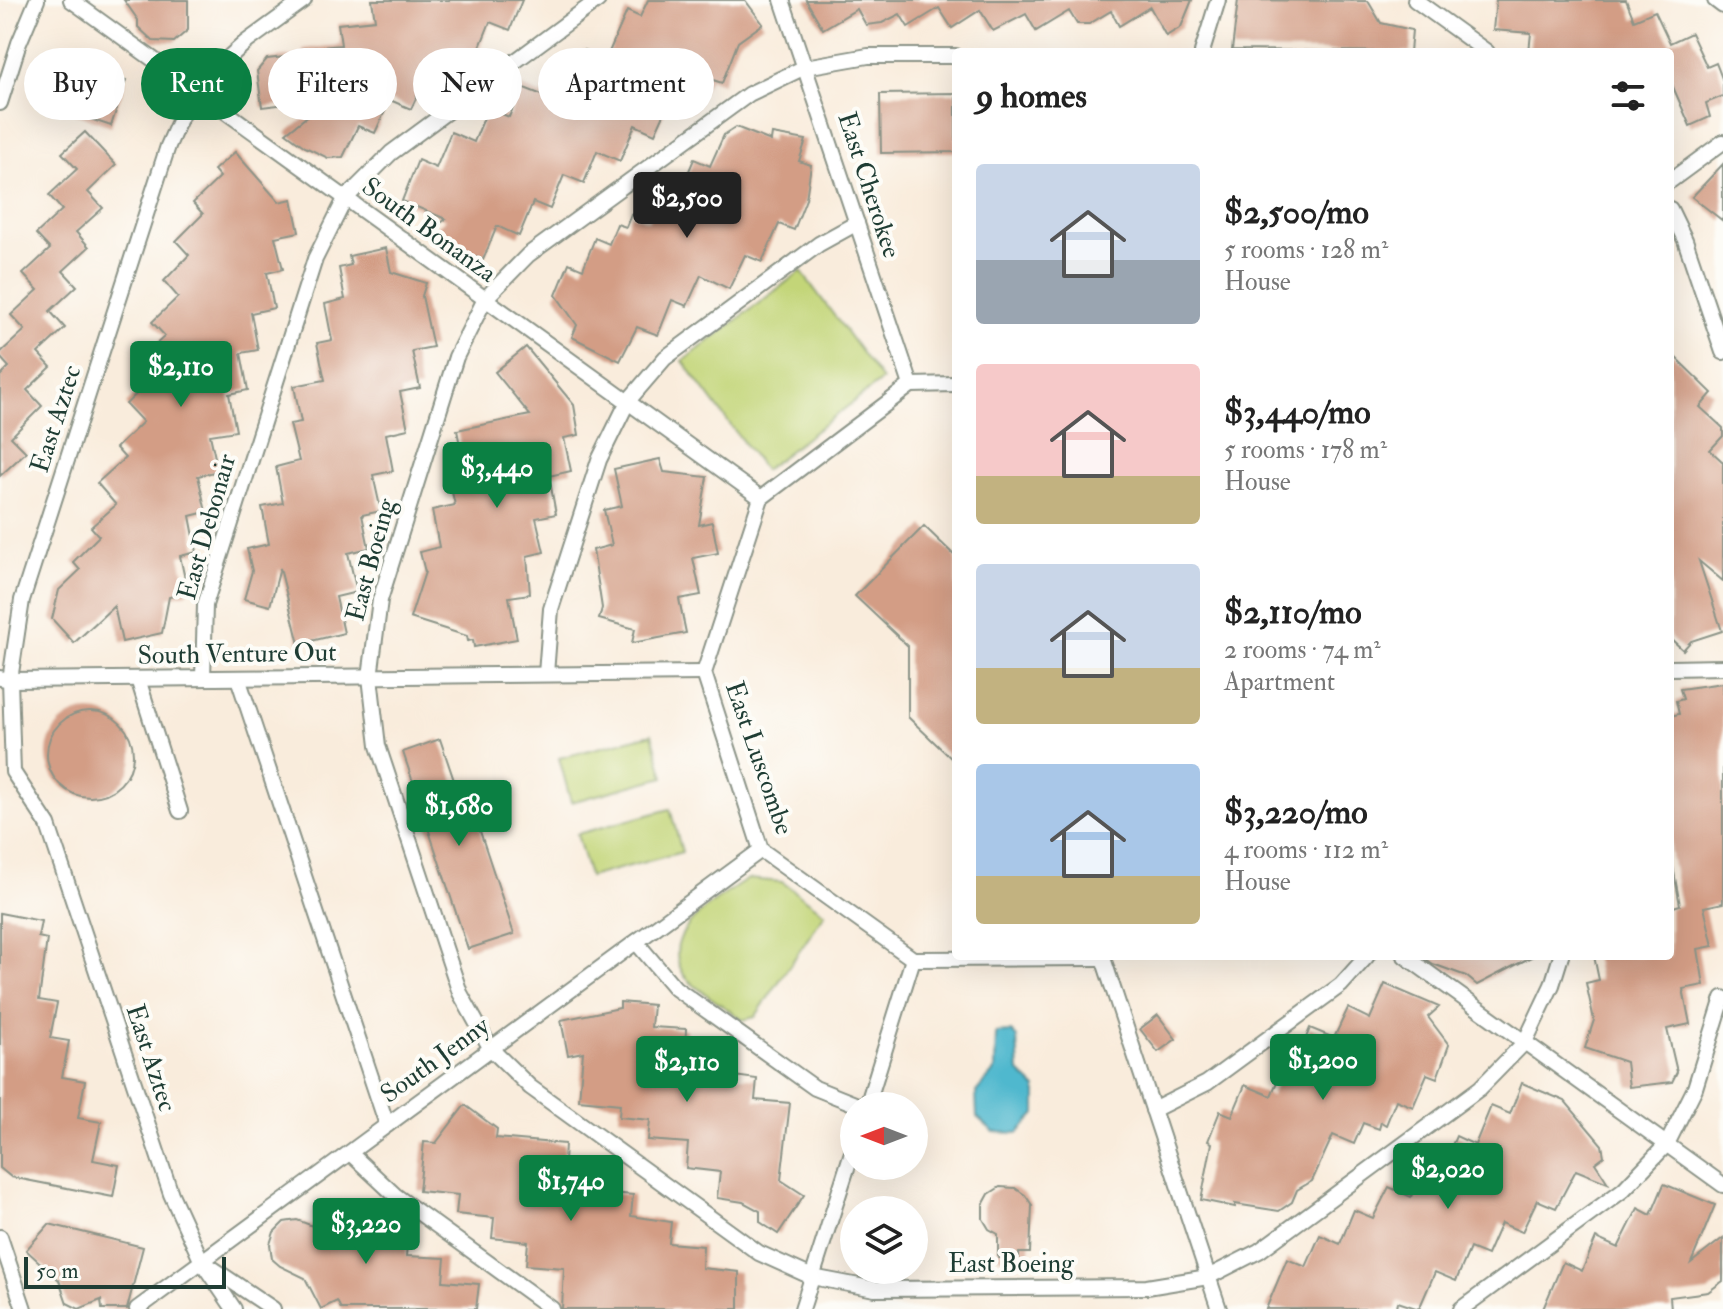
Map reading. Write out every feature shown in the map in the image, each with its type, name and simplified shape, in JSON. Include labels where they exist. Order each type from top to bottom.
[{"type":"lane","points":[[0,103],[19,43],[37,0]]},
{"type":"lane","name":"South Bonanza","points":[[71,0],[141,51]]},
{"type":"lane","name":"East Aztec","points":[[239,48],[304,0]]},
{"type":"lane","name":"East Debonair","points":[[203,678],[205,605],[315,259],[345,199],[391,153],[598,0]]},
{"type":"lane","name":"East Cherokee","points":[[782,0],[911,385]]},
{"type":"lane","points":[[1203,48],[1218,0]]},
{"type":"lane","points":[[1415,0],[1481,48]]},
{"type":"lane","points":[[1715,0],[1723,6]]},
{"type":"lane","name":"East Boeing","points":[[952,56],[868,56],[805,67],[749,94],[528,255],[485,299],[456,357],[380,600],[370,677],[378,746],[460,993],[491,1049],[530,1087],[759,1253],[812,1277],[875,1289],[1147,1287],[1208,1277],[1259,1251],[1480,1088],[1525,1042],[1552,985],[1560,960]]},
{"type":"lane","name":"East Aztec","points":[[179,120],[168,146],[22,600],[3,681],[13,772],[48,825],[171,1194],[202,1262],[234,1309]]},
{"type":"lane","name":"South Bonanza","points":[[236,120],[761,498]]},
{"type":"lane","points":[[1674,178],[1723,142]]},
{"type":"lane","points":[[1674,217],[1685,240],[1723,352]]},
{"type":"lane","points":[[546,674],[551,609],[599,460],[628,401],[665,358],[819,244],[857,223]]},
{"type":"lane","points":[[761,498],[911,385],[952,384]]},
{"type":"lane","name":"East Luscombe","points":[[761,498],[704,673],[761,850],[913,959]]},
{"type":"lane","points":[[1674,668],[1723,667]]},
{"type":"lane","name":"South Venture Out","points":[[3,681],[704,673]]},
{"type":"lane","points":[[238,678],[387,1125]]},
{"type":"lane","points":[[138,679],[180,811]]},
{"type":"lane","name":"South Jenny","points":[[137,1309],[761,850]]},
{"type":"lane","points":[[636,942],[675,988],[815,1088],[840,1098]]},
{"type":"lane","points":[[871,1092],[913,959],[952,959]]},
{"type":"lane","points":[[1105,960],[1219,1309]]},
{"type":"lane","points":[[1153,1110],[1207,1083],[1341,985],[1363,960]]},
{"type":"lane","points":[[1411,960],[1723,1185]]},
{"type":"lane","points":[[1461,1309],[1623,1190],[1667,1144],[1695,1088],[1723,998]]},
{"type":"lane","points":[[350,1153],[396,1196],[552,1309]]},
{"type":"lane","points":[[802,1309],[843,1180]]},
{"type":"lane","points":[[0,1237],[24,1309]]},
{"type":"lane","points":[[202,1262],[273,1309]]},
{"type":"green space","points":[[801,271],[882,380],[764,470],[683,361]]},
{"type":"green space","points":[[652,734],[664,777],[571,802],[559,758]]},
{"type":"green space","points":[[670,809],[682,852],[589,877],[577,834]]},
{"type":"green space","points":[[748,879],[782,882],[825,913],[755,1017],[743,1020],[688,980],[678,959],[678,944],[695,918]]},
{"type":"water","points":[[1011,1032],[1017,1038],[1019,1072],[1036,1088],[1036,1114],[1018,1133],[994,1132],[977,1117],[976,1092],[995,1070],[996,1033]]},
{"type":"building","points":[[124,0],[188,0],[188,30],[174,42],[153,41],[138,27],[138,20]]},
{"type":"building","points":[[372,0],[522,0],[510,30],[490,22],[480,48],[413,48],[411,109],[397,103],[397,48],[312,48],[341,45],[338,24],[375,20]]},
{"type":"building","points":[[648,0],[745,0],[763,24],[738,42],[722,83],[714,80],[714,48],[611,48],[627,11],[640,17]]},
{"type":"building","points":[[806,0],[1192,0],[1181,27],[1166,36],[1150,7],[1119,26],[1111,11],[1089,24],[1077,24],[1069,11],[1036,31],[1026,14],[993,31],[980,10],[952,28],[939,8],[908,27],[900,14],[882,23],[866,25],[857,9],[823,29]]},
{"type":"building","points":[[1238,0],[1368,1],[1381,23],[1412,30],[1410,48],[1232,48]]},
{"type":"building","points":[[1496,0],[1626,0],[1634,20],[1655,11],[1670,43],[1691,33],[1707,67],[1716,63],[1723,81],[1723,96],[1706,103],[1710,117],[1690,126],[1674,89],[1674,48],[1529,48],[1531,33],[1493,30]]},
{"type":"building","points":[[267,59],[268,106],[262,107],[257,71]]},
{"type":"building","points":[[522,87],[538,93],[538,120],[661,120],[655,134],[635,125],[620,161],[597,151],[584,183],[564,175],[550,209],[533,202],[519,236],[497,226],[483,260],[441,244],[429,232],[446,219],[402,201],[418,160],[436,168],[451,132],[474,142],[483,120],[522,120]]},
{"type":"building","points":[[952,93],[952,152],[881,153],[880,94]]},
{"type":"building","points":[[93,120],[113,120],[111,126]]},
{"type":"building","points":[[302,120],[381,120],[375,133],[358,126],[343,157],[328,158],[286,133]]},
{"type":"building","points":[[736,127],[771,141],[772,134],[806,140],[799,161],[811,165],[806,199],[794,230],[779,224],[762,262],[745,255],[729,289],[701,275],[687,306],[672,300],[658,335],[637,327],[620,361],[572,337],[577,325],[556,295],[569,263],[583,269],[595,238],[609,244],[617,224],[626,227],[631,214],[648,221],[662,185],[680,192],[694,159],[710,166],[724,135]]},
{"type":"building","points":[[85,132],[116,165],[88,192],[103,208],[76,232],[89,247],[63,271],[77,286],[50,311],[65,328],[38,353],[51,367],[27,390],[42,406],[11,437],[26,452],[0,476],[0,376],[9,367],[0,353],[25,330],[11,315],[38,290],[23,274],[50,249],[36,234],[62,210],[49,195],[77,169],[62,153]]},
{"type":"building","points":[[235,152],[279,202],[292,199],[299,232],[275,237],[283,269],[267,273],[274,308],[251,313],[258,350],[241,353],[248,390],[229,394],[236,431],[210,435],[218,471],[198,476],[206,512],[190,516],[197,552],[180,556],[188,593],[169,597],[162,633],[122,642],[114,606],[74,643],[52,619],[59,590],[80,570],[73,562],[99,536],[91,527],[116,505],[97,483],[125,458],[116,448],[143,422],[126,404],[152,379],[137,362],[165,336],[152,322],[178,297],[164,281],[189,255],[176,241],[203,214],[193,203],[220,177],[214,170]]},
{"type":"building","points":[[1723,164],[1723,221],[1692,197]]},
{"type":"building","points":[[386,248],[391,272],[426,283],[422,296],[433,347],[412,351],[420,388],[400,392],[408,429],[386,434],[393,471],[373,475],[381,511],[362,515],[369,548],[348,553],[357,592],[336,597],[344,633],[299,644],[280,568],[270,606],[244,599],[252,571],[247,549],[269,544],[262,507],[283,503],[276,467],[299,461],[290,424],[301,422],[294,386],[325,380],[317,343],[332,340],[325,304],[345,299],[339,268],[351,265],[349,256]]},
{"type":"building","points":[[526,347],[574,405],[579,435],[564,438],[571,471],[549,476],[556,514],[536,518],[544,552],[527,556],[530,594],[509,597],[517,639],[474,647],[473,640],[468,641],[467,636],[410,618],[425,572],[420,552],[439,547],[432,510],[455,505],[447,470],[464,466],[457,430],[530,415],[495,372]]},
{"type":"building","points":[[1674,356],[1712,393],[1700,407],[1723,428],[1723,436],[1710,450],[1723,462],[1723,581],[1699,561],[1722,631],[1691,641],[1683,650],[1674,642]]},
{"type":"building","points":[[660,459],[664,472],[707,477],[699,525],[712,522],[718,553],[693,558],[701,595],[679,599],[686,633],[632,643],[635,629],[599,619],[602,608],[593,550],[612,545],[604,510],[622,506],[614,469]]},
{"type":"building","points":[[924,526],[952,553],[952,759],[908,717],[908,646],[855,596]]},
{"type":"building","points":[[1723,683],[1723,903],[1704,907],[1713,946],[1698,949],[1704,985],[1683,989],[1690,1024],[1667,1029],[1677,1072],[1672,1082],[1629,1087],[1626,1062],[1585,1048],[1594,1020],[1586,983],[1599,980],[1595,960],[1674,960],[1674,907],[1680,905],[1674,872],[1674,715],[1679,714],[1676,701],[1683,699],[1680,689]]},
{"type":"building","points":[[82,711],[98,711],[121,723],[130,737],[133,754],[130,771],[121,785],[98,797],[82,797],[66,790],[54,778],[47,762],[47,746],[54,730],[66,718]]},
{"type":"building","points":[[440,739],[463,807],[471,804],[514,934],[468,949],[403,752]]},
{"type":"building","points":[[0,913],[41,921],[38,937],[47,939],[39,1000],[57,1003],[50,1038],[69,1041],[62,1077],[85,1081],[78,1118],[101,1122],[93,1160],[119,1165],[113,1197],[11,1177],[0,1168]]},
{"type":"building","points":[[1428,960],[1525,960],[1477,985],[1466,976]]},
{"type":"building","points":[[1385,984],[1439,1007],[1428,1017],[1449,1045],[1437,1078],[1427,1074],[1413,1107],[1396,1100],[1386,1125],[1381,1122],[1379,1129],[1363,1123],[1354,1144],[1333,1135],[1312,1181],[1297,1190],[1292,1202],[1279,1211],[1201,1200],[1212,1143],[1208,1141],[1220,1111],[1232,1116],[1245,1085],[1271,1096],[1287,1058],[1296,1062],[1310,1028],[1334,1038],[1348,1008],[1370,1019]]},
{"type":"building","points":[[620,1002],[653,1005],[651,1027],[686,1029],[685,1054],[720,1056],[719,1074],[757,1079],[755,1100],[790,1103],[781,1180],[804,1195],[778,1234],[760,1222],[760,1211],[743,1202],[717,1198],[720,1172],[686,1168],[688,1143],[648,1140],[650,1120],[619,1117],[620,1104],[579,1100],[583,1052],[568,1055],[561,1020],[620,1008]]},
{"type":"building","points":[[1158,1015],[1176,1039],[1158,1052],[1140,1029]]},
{"type":"building","points":[[1522,1083],[1565,1101],[1602,1145],[1604,1156],[1595,1163],[1608,1183],[1576,1170],[1556,1208],[1537,1200],[1522,1232],[1501,1223],[1487,1255],[1470,1248],[1456,1281],[1435,1272],[1419,1309],[1398,1302],[1396,1309],[1266,1309],[1287,1259],[1306,1267],[1320,1235],[1340,1244],[1354,1210],[1373,1218],[1389,1187],[1411,1197],[1427,1159],[1443,1166],[1456,1136],[1475,1145],[1491,1106],[1510,1114]]},
{"type":"building","points":[[465,1105],[497,1129],[496,1138],[565,1144],[564,1162],[585,1164],[585,1168],[600,1175],[599,1192],[633,1195],[631,1216],[671,1222],[669,1243],[703,1246],[702,1268],[739,1272],[739,1309],[562,1309],[564,1268],[526,1265],[528,1242],[492,1238],[494,1218],[456,1214],[458,1195],[419,1191],[424,1142],[436,1143]]},
{"type":"building","points":[[1664,1184],[1715,1205],[1691,1263],[1723,1238],[1723,1281],[1708,1292],[1670,1297],[1671,1309],[1543,1309],[1563,1262],[1582,1271],[1596,1238],[1618,1248],[1638,1208],[1651,1215]]},
{"type":"building","points":[[1000,1187],[1015,1188],[1032,1205],[1030,1253],[1019,1253],[1019,1258],[998,1258],[998,1234],[989,1229],[983,1219],[983,1205],[989,1194]]},
{"type":"building","points":[[338,1205],[376,1210],[374,1230],[408,1234],[406,1256],[445,1258],[443,1281],[479,1284],[476,1309],[341,1309],[337,1301],[321,1309],[305,1278],[272,1259],[270,1244],[274,1232],[284,1222],[297,1220],[334,1234]]},
{"type":"building","points":[[49,1224],[143,1247],[127,1309],[102,1309],[101,1300],[79,1309],[67,1303],[59,1280],[26,1250]]}]
